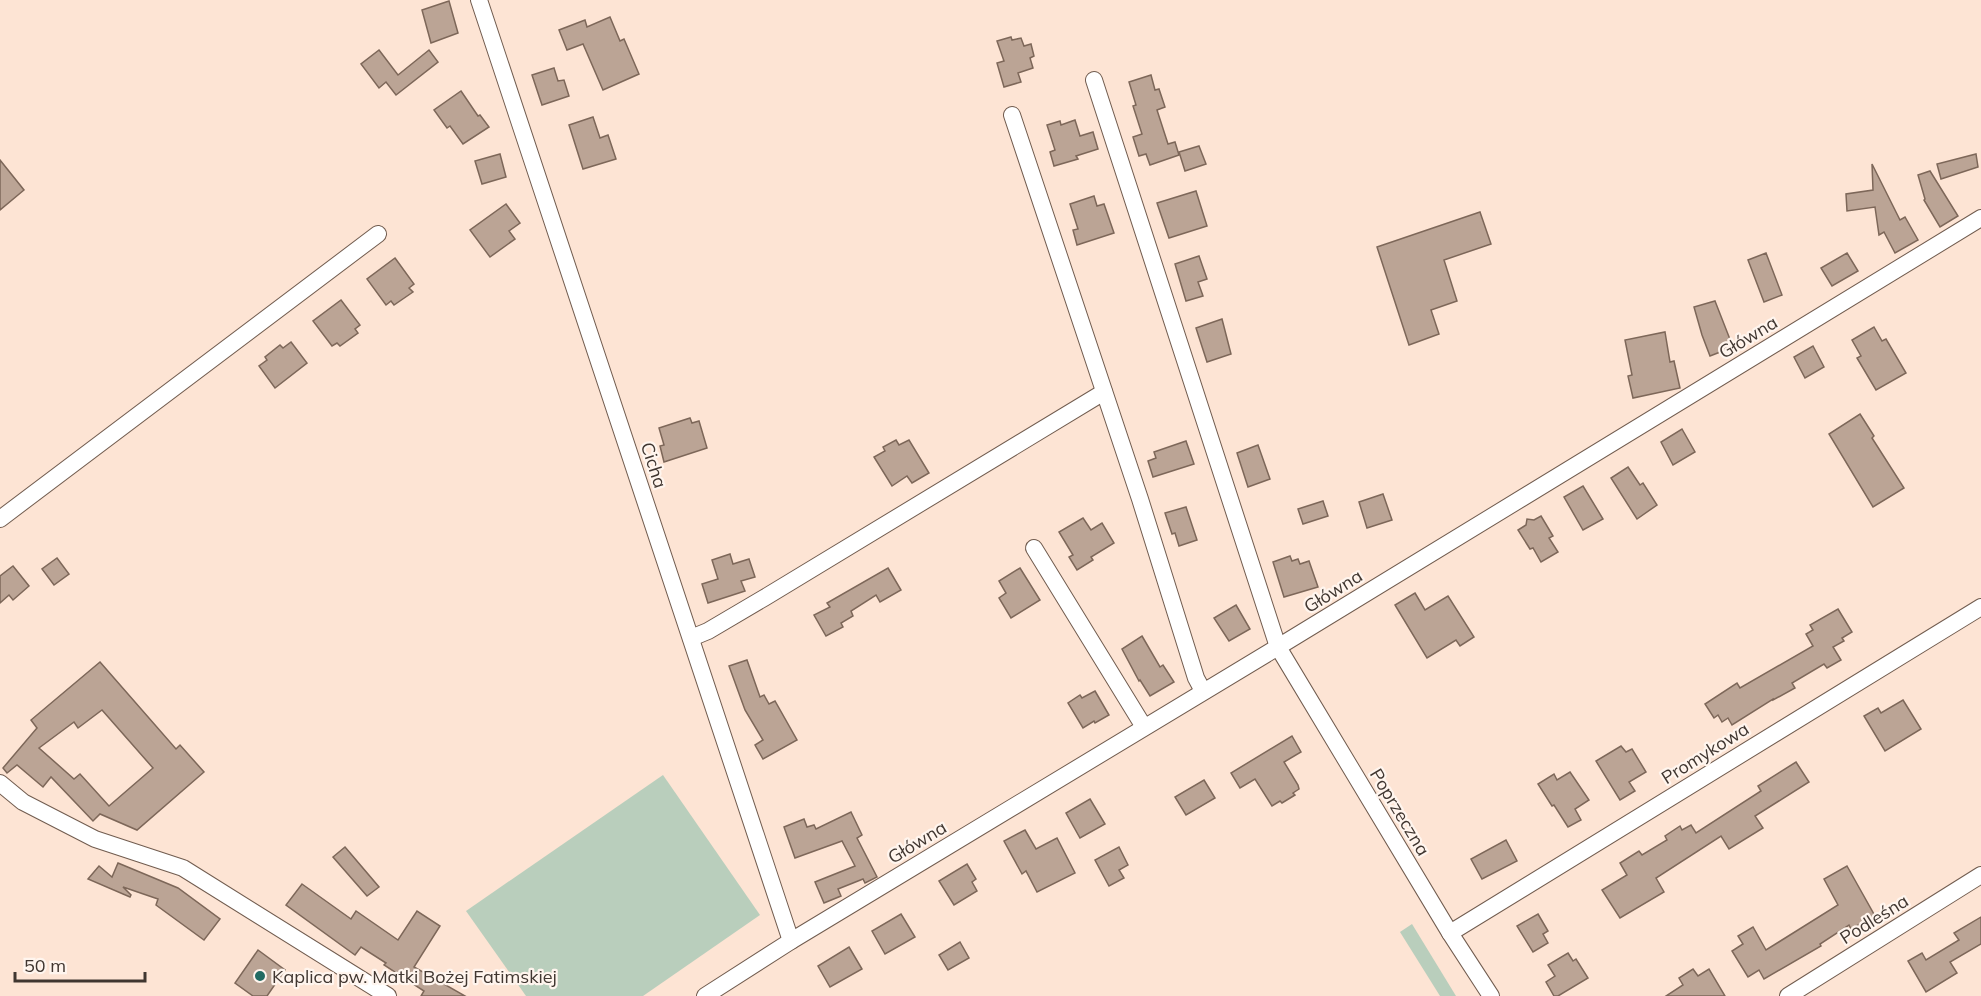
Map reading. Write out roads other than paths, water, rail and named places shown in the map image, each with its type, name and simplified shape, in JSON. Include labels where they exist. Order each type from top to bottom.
[{"type":"street","name":"Cicha","points":[[479,0],[791,941]]},
{"type":"street","name":"Poprzeczna","points":[[1094,80],[1278,647],[1450,933],[1491,996]]},
{"type":"street","points":[[1012,115],[1196,678],[1203,691]]},
{"type":"street","name":"Główna","points":[[705,996],[791,941],[1981,218]]},
{"type":"street","points":[[0,519],[378,234]]},
{"type":"street","points":[[691,638],[708,631],[783,587],[1104,392]]},
{"type":"street","points":[[1034,548],[1144,727]]},
{"type":"street","name":"Promykowa","points":[[1450,933],[1981,607]]},
{"type":"street","points":[[0,783],[23,802],[95,839],[183,868],[388,996]]},
{"type":"street","name":"Podleśna","points":[[1788,996],[1981,875]]},
{"type":"place","name":"Kaplica pw. Matki Bożej Fatimskiej","points":[[260,976]]}]
